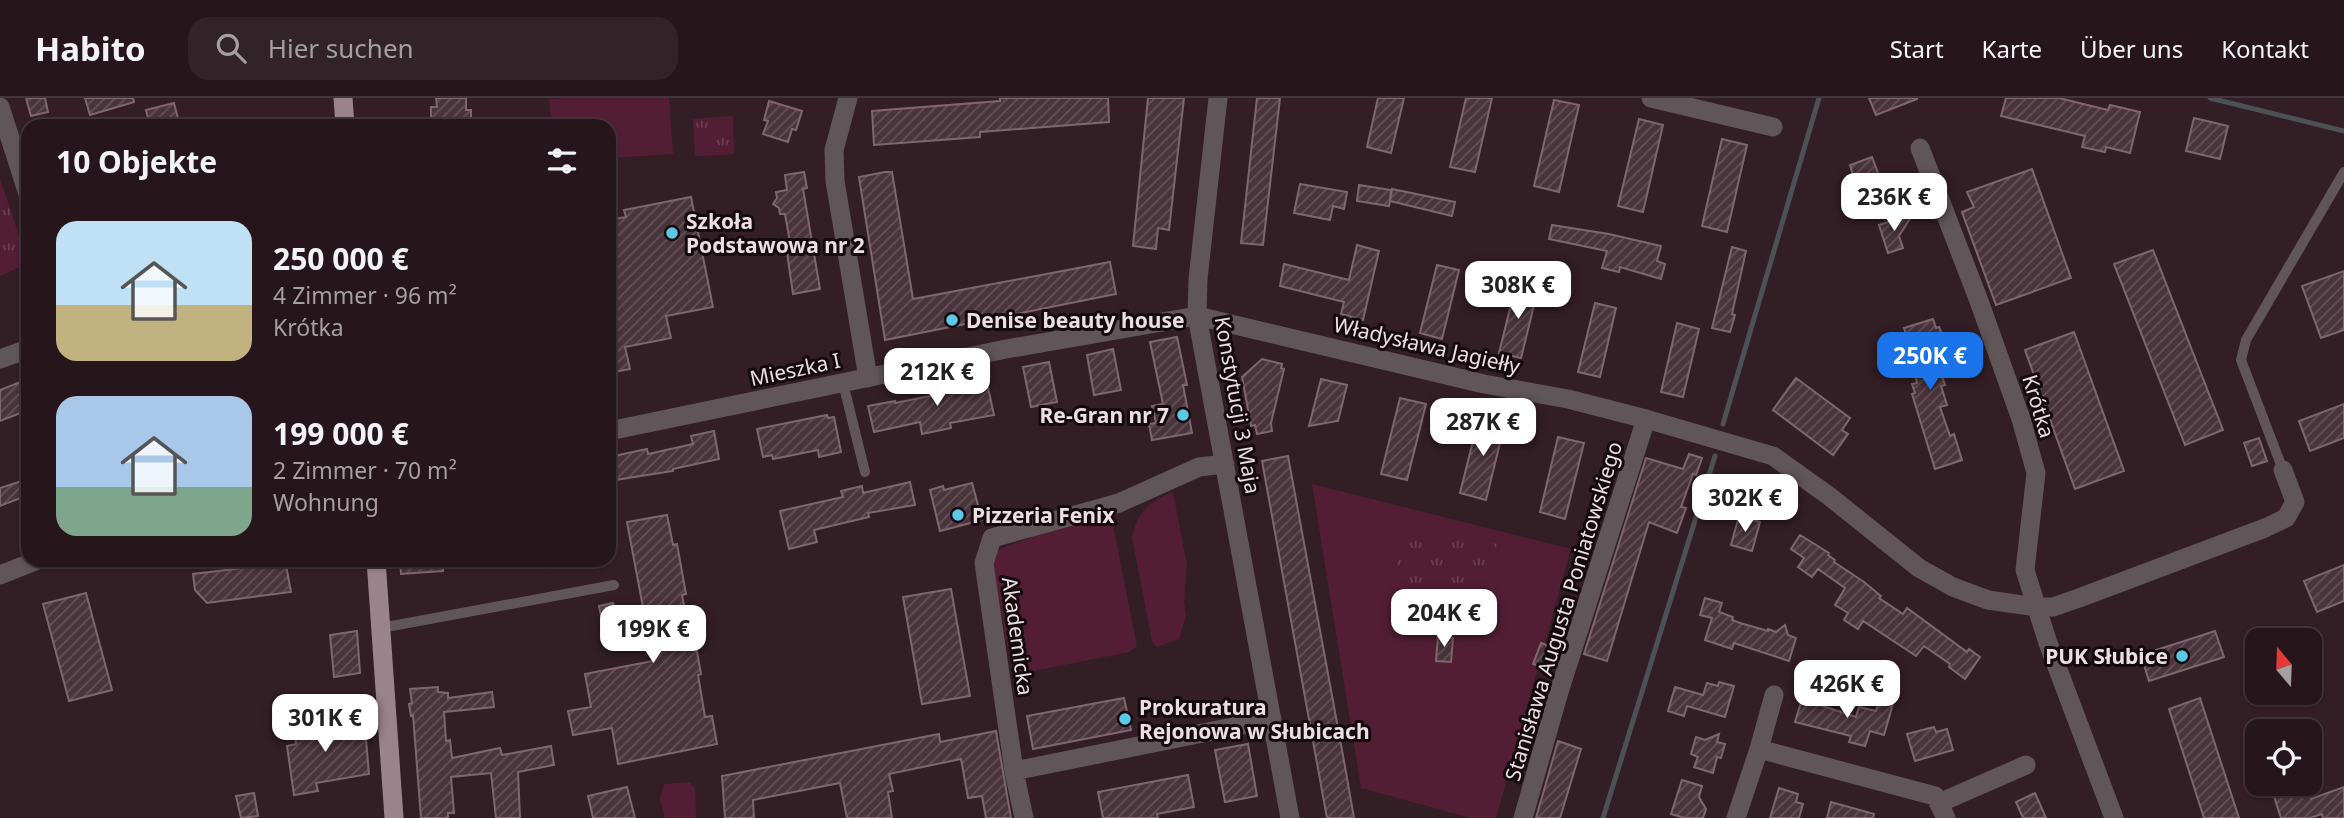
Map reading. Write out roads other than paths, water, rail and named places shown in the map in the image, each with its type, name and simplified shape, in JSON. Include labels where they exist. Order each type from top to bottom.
[{"type":"main road","points":[[343,98],[344,119]]},
{"type":"main road","points":[[377,567],[394,818]]},
{"type":"street","points":[[848,98],[834,150],[835,181],[868,377]]},
{"type":"street","name":"Konstytucji 3 Maja","points":[[1218,98],[1198,279],[1197,316],[1290,818]]},
{"type":"street","points":[[1651,98],[1773,127]]},
{"type":"street","points":[[0,107],[21,172]]},
{"type":"street","name":"Krótka","points":[[1920,148],[2021,419],[2036,474],[2025,570],[2090,759],[2114,818]]},
{"type":"street","name":"Mieszka I","points":[[616,430],[1006,349],[1197,316]]},
{"type":"street","name":"Władysława Jagiełły","points":[[1197,316],[1484,384],[1567,399],[1773,456],[1829,496],[1919,568],[1953,587],[1988,600],[2036,607]]},
{"type":"street","points":[[0,359],[21,352]]},
{"type":"street","name":"Stanisława Augusta Poniatowskiego","points":[[1523,818],[1559,692],[1646,419]]},
{"type":"street","name":"Akademicka","points":[[1024,818],[1014,771],[984,563],[992,538],[1119,503],[1199,467],[1225,464]]},
{"type":"street","points":[[2036,607],[2053,607],[2079,598],[2286,518],[2295,502],[2283,470]]},
{"type":"street","points":[[0,575],[21,567]]},
{"type":"street","points":[[1736,818],[1774,695]]},
{"type":"street","points":[[1014,771],[1272,719]]},
{"type":"street","points":[[1759,749],[1940,806],[2026,765]]},
{"type":"lane","points":[[2283,470],[2241,360],[2246,340],[2344,172]]},
{"type":"lane","points":[[843,383],[865,472]]},
{"type":"lane","points":[[381,628],[614,585]]},
{"type":"waterway","points":[[1723,424],[1819,98]]},
{"type":"waterway","points":[[2210,98],[2344,131]]},
{"type":"waterway","points":[[1603,818],[1715,456]]},
{"type":"place","name":"Szkoła Podstawowa nr 2","points":[[672,233]]},
{"type":"place","name":"Denise beauty house","points":[[952,320]]},
{"type":"place","name":"Re-Gran nr 7","points":[[1183,415]]},
{"type":"place","name":"Pizzeria Fenix","points":[[958,515]]},
{"type":"place","name":"PUK Słubice","points":[[2182,656]]},
{"type":"place","name":"Prokuratura Rejonowa w Słubicach","points":[[1125,719]]}]
